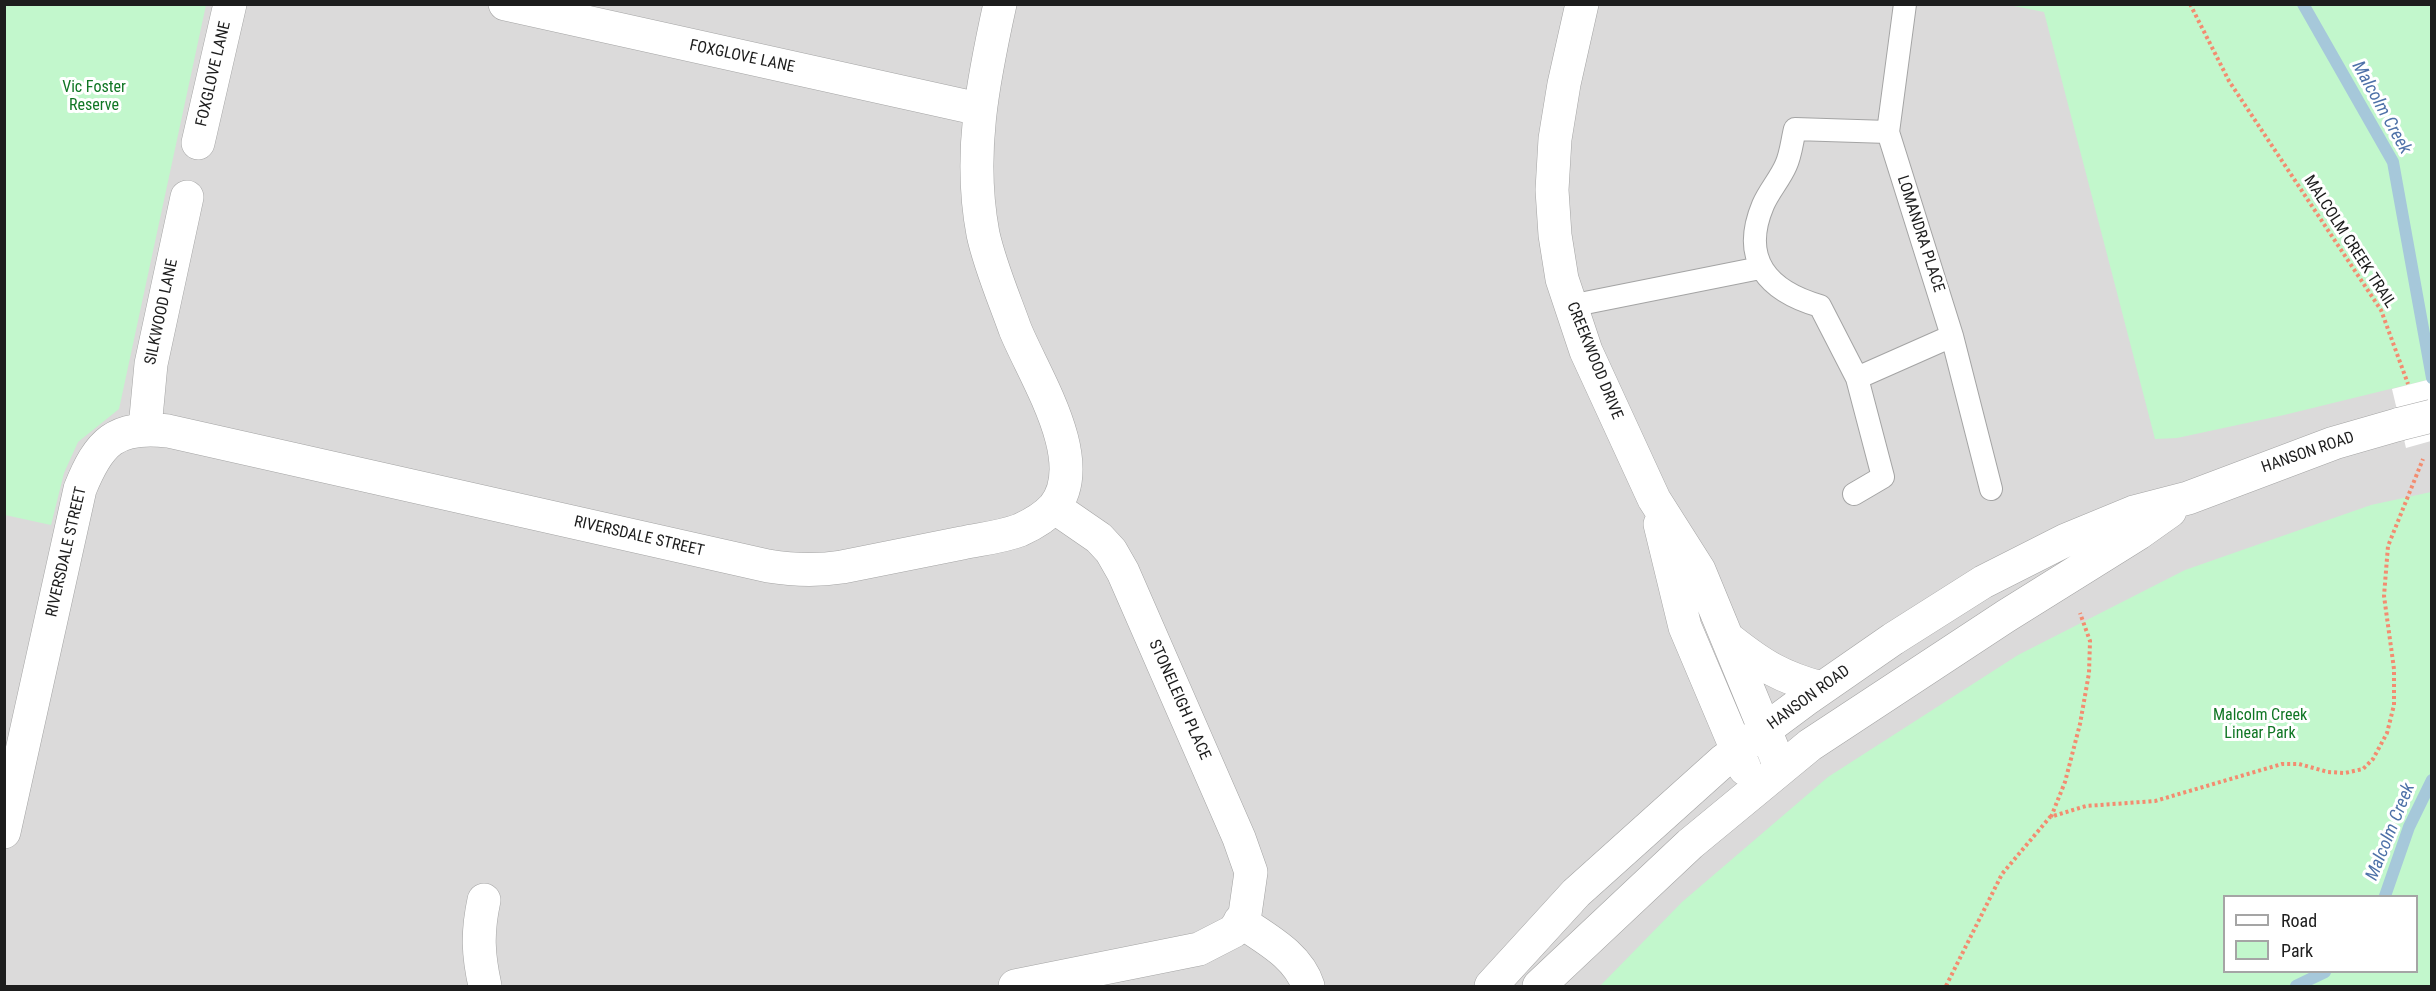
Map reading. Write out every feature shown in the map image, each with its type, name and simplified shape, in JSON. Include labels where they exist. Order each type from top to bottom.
[{"type":"street","name":"FOXGLOVE LANE","points":[[198,143],[230,4]]},
{"type":"street","name":"FOXGLOVE LANE","points":[[506,4],[980,109]]},
{"type":"street","points":[[1000,4],[984,78],[980,109],[977,162],[984,235],[1005,303],[1060,431],[1066,451],[1063,490],[1054,507]]},
{"type":"street","name":"CREEKWOOD DRIVE","points":[[1582,4],[1564,84],[1555,139],[1552,190],[1555,235],[1570,306],[1586,351],[1654,499],[1699,570],[1781,768]]},
{"type":"street","name":"SILKWOOD LANE","points":[[145,428],[151,364],[187,197]]},
{"type":"street","name":"HANSON ROAD","points":[[1491,987],[1576,893],[1656,820],[1737,751],[1821,688],[1983,582],[2066,540],[2134,512],[2188,498],[2414,412]]},
{"type":"street","name":"RIVERSDALE STREET","points":[[4,832],[80,489],[99,449],[112,440],[145,428],[168,431],[756,564],[796,570],[819,571],[842,567],[1020,530],[1054,507]]},
{"type":"street","name":"HANSON ROAD","points":[[1539,987],[1690,844],[1819,738],[2006,616],[2139,533],[2188,498]]},
{"type":"street","name":"CREEKWOOD DRIVE","points":[[1654,499],[1685,627],[1754,791]]},
{"type":"street","name":"STONELEIGH PLACE","points":[[1015,987],[1199,949],[1234,931],[1249,897],[1251,872],[1244,849],[1123,572],[1111,550],[1099,538],[1054,507]]},
{"type":"street","name":"CREEKWOOD DRIVE","points":[[1729,639],[1759,664],[1789,679],[1821,688]]},
{"type":"street","points":[[484,900],[478,929],[478,950],[485,987]]},
{"type":"street","points":[[1240,921],[1284,952],[1299,966],[1308,987]]},
{"type":"lane","name":"LOMANDRA PLACE","points":[[1905,4],[1888,132],[1952,336],[1991,489]]},
{"type":"lane","points":[[1854,494],[1883,477],[1857,378],[1820,306],[1802,301],[1780,287],[1760,268],[1753,243],[1763,205],[1786,164],[1795,129],[1888,132]]},
{"type":"lane","points":[[1570,306],[1760,268]]},
{"type":"lane","points":[[1857,378],[1952,336]]},
{"type":"path","name":"MALCOLM CREEK TRAIL","points":[[2190,4],[2229,81],[2381,310],[2406,374],[2414,412]]},
{"type":"path","points":[[2050,817],[2086,806],[2155,801],[2282,764],[2300,764],[2328,772],[2345,773],[2363,769],[2373,759],[2387,733],[2394,705],[2394,669],[2384,596],[2388,546],[2423,458]]},
{"type":"path","points":[[1946,987],[2002,874],[2050,817],[2065,782],[2080,724],[2089,673],[2090,641],[2079,610],[2062,582]]},
{"type":"shaded area","points":[[5,5],[2431,5],[2431,986],[5,986]]},
{"type":"green space","name":"Vic Foster Reserve","points":[[5,4],[206,5],[119,409],[78,442],[64,473],[51,525],[5,515]]},
{"type":"green space","points":[[2009,5],[2431,5],[2431,379],[2284,415],[2177,438],[2155,439],[2044,12]]},
{"type":"green space","name":"Malcolm Creek Linear Park","points":[[2431,492],[2431,986],[1600,986],[1682,902],[1828,777],[2018,655],[2185,570],[2371,505]]},
{"type":"pier","points":[[2431,379],[2431,441],[2406,448],[2392,389]]},
{"type":"waterway","name":"Malcolm Creek","points":[[2303,4],[2393,162],[2432,378]]},
{"type":"waterway","name":"Malcolm Creek","points":[[2385,895],[2409,827],[2432,780]]},
{"type":"waterway","name":"Malcolm Creek","points":[[2296,986],[2323,973]]}]
